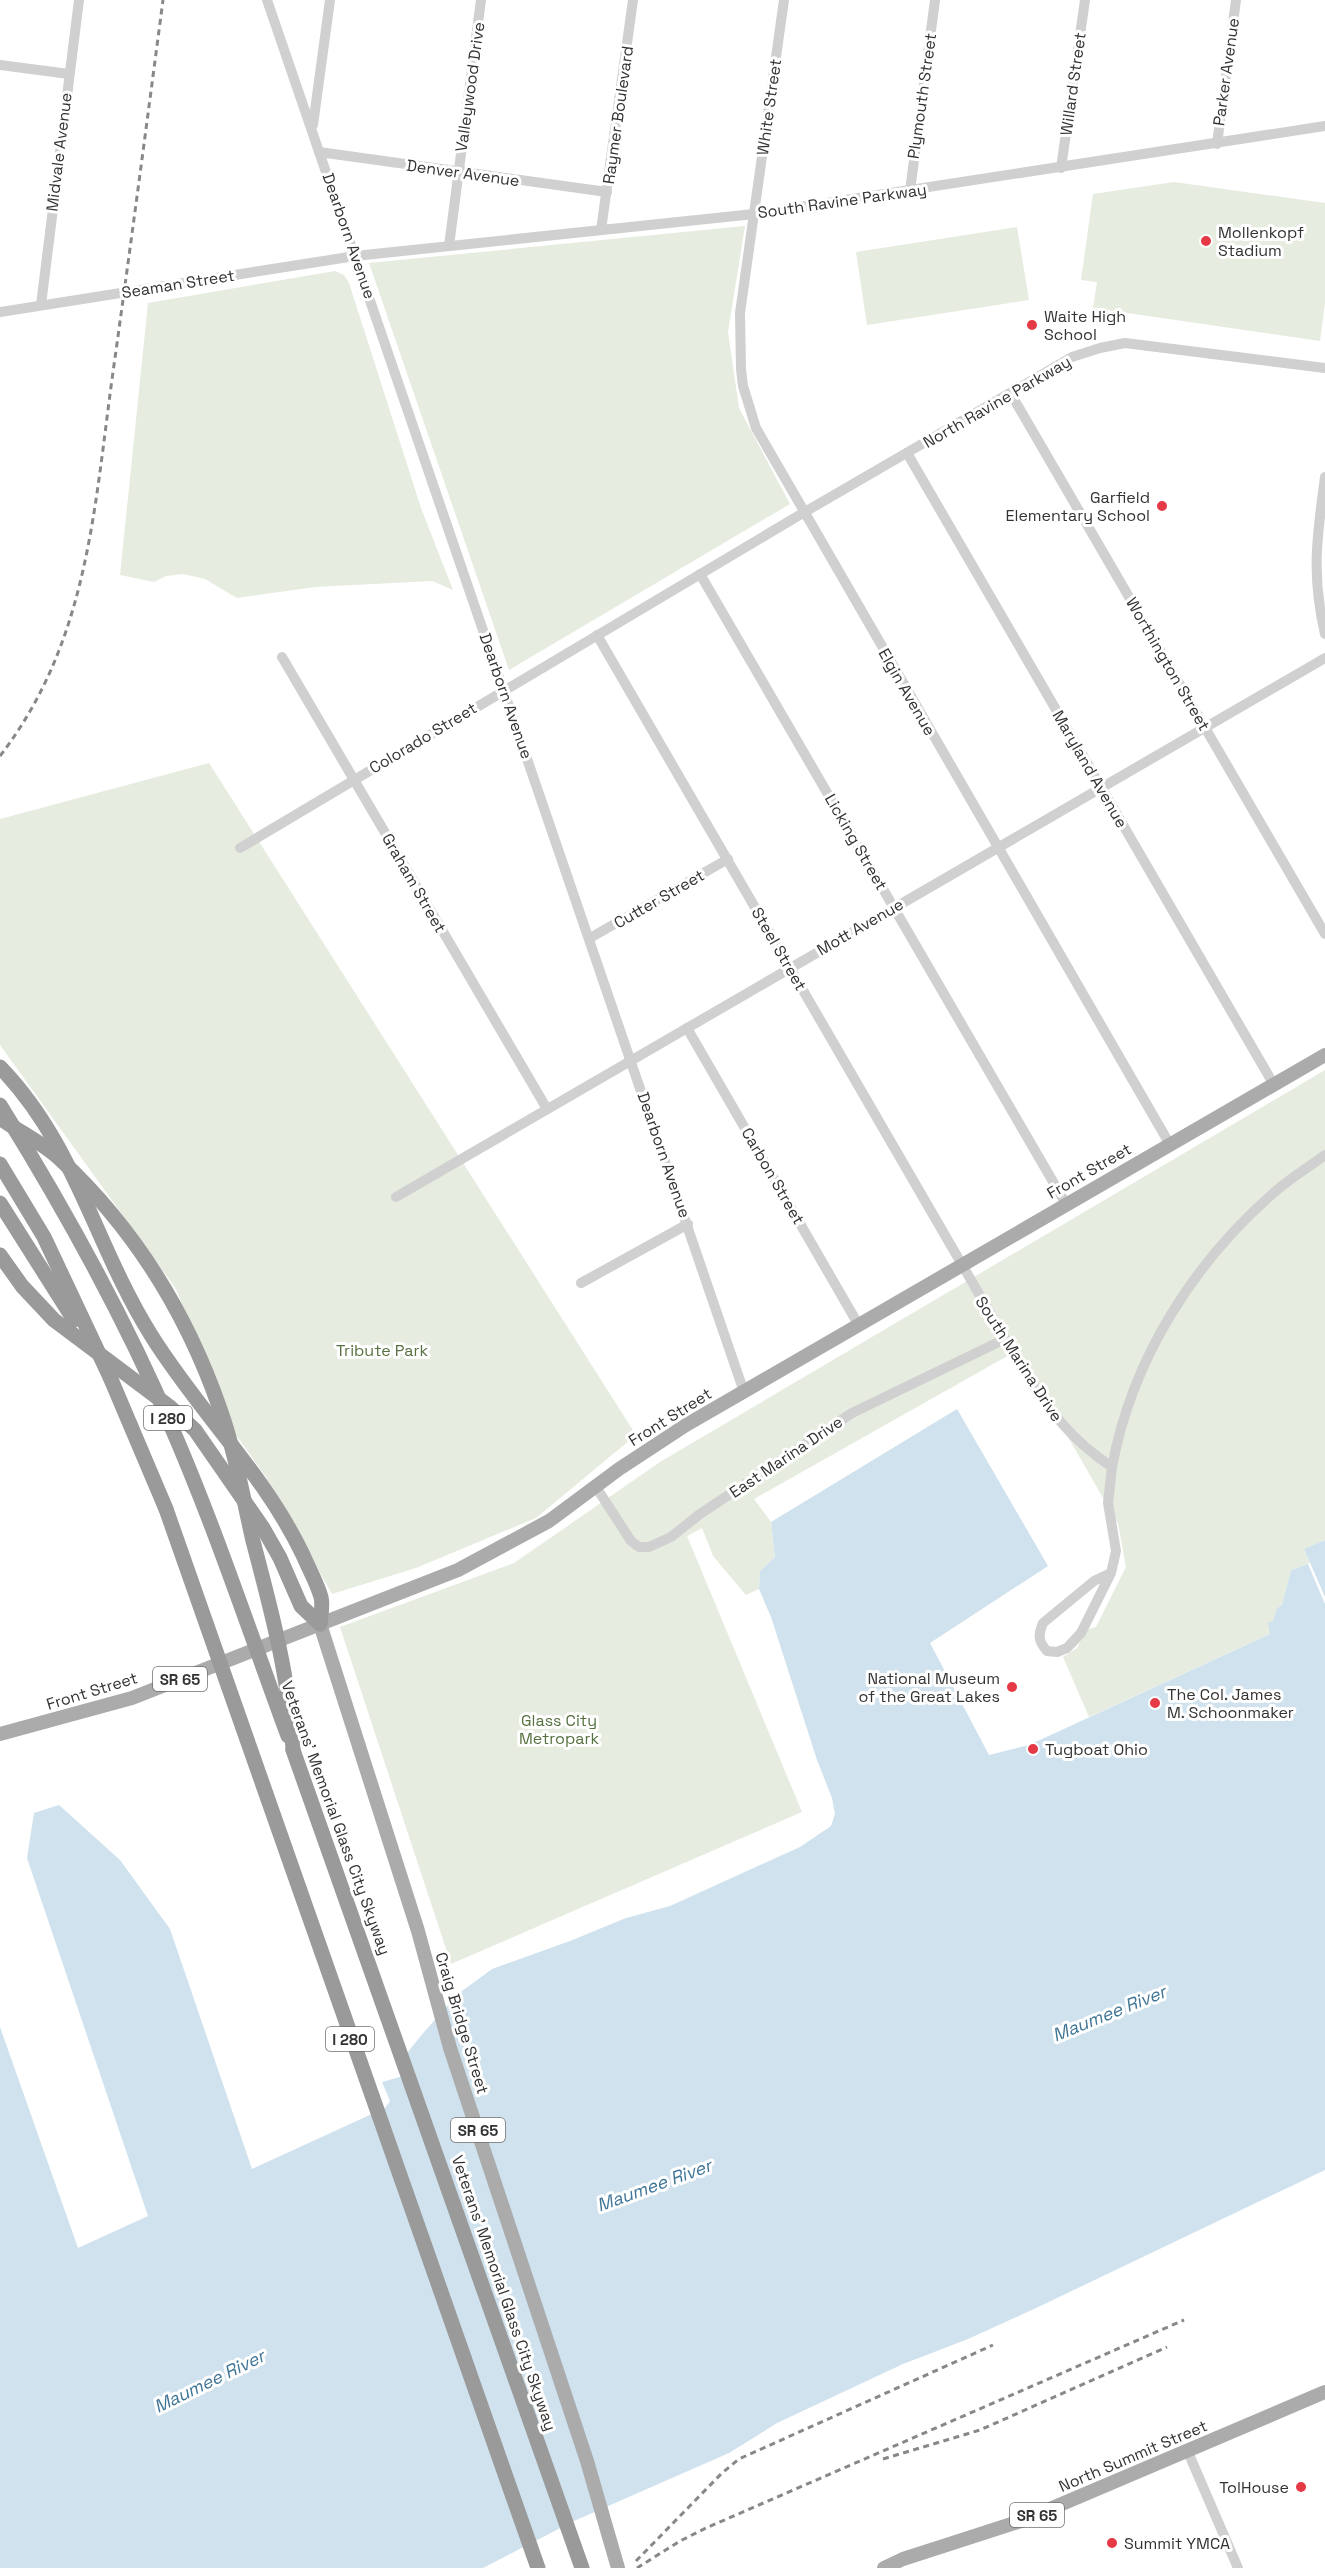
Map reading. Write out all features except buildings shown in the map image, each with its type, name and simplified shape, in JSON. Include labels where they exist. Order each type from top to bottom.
[{"type":"highway","points":[[0,1067],[35,1106],[57,1141],[150,1334],[247,1464],[295,1539],[321,1599],[320,1624]]},
{"type":"highway","name":"Veterans' Memorial Glass City Skyway","points":[[0,1105],[82,1243],[122,1320],[172,1426],[293,1750],[582,2568]]},
{"type":"highway","points":[[0,1118],[58,1158],[106,1206],[146,1258],[173,1301],[200,1355],[221,1411],[262,1575],[292,1714],[293,1750]]},
{"type":"highway","name":"I 280","points":[[0,1164],[44,1236],[110,1377],[165,1509],[538,2568]]},
{"type":"highway","points":[[0,1203],[110,1377]]},
{"type":"highway","points":[[0,1255],[22,1286],[54,1320],[170,1407],[195,1430],[246,1502],[272,1544],[301,1606],[320,1624]]},
{"type":"main road","name":"Front Street","points":[[0,1734],[132,1698],[458,1570],[493,1553],[549,1521],[686,1425],[1325,1055]]},
{"type":"main road","name":"Craig Bridge Street","points":[[320,1624],[418,1931],[450,2048],[587,2462],[618,2568]]},
{"type":"main road","name":"North Summit Street","points":[[884,2568],[913,2556],[1024,2520],[1325,2392]]},
{"type":"street","name":"Midvale Avenue","points":[[41,305],[79,0]]},
{"type":"street","name":"Dearborn Avenue","points":[[267,0],[744,1392]]},
{"type":"street","points":[[312,128],[330,0]]},
{"type":"street","name":"Valleywood Drive","points":[[449,246],[482,0]]},
{"type":"street","name":"Raymer Boulevard","points":[[601,230],[633,0]]},
{"type":"street","name":"White Street","points":[[754,214],[784,0]]},
{"type":"street","name":"Plymouth Street","points":[[909,191],[935,0]]},
{"type":"street","name":"Willard Street","points":[[1061,168],[1085,0]]},
{"type":"street","name":"Parker Avenue","points":[[1217,144],[1236,0]]},
{"type":"street","points":[[0,65],[69,74]]},
{"type":"street","name":"South Ravine Parkway","points":[[355,256],[754,214],[1325,126]]},
{"type":"street","name":"Denver Avenue","points":[[319,152],[607,192]]},
{"type":"street","name":"Elgin Avenue","points":[[754,214],[740,313],[739,344],[743,386],[756,428],[803,513],[1170,1143]]},
{"type":"street","name":"Seaman Street","points":[[0,312],[355,256]]},
{"type":"street","name":"North Ravine Parkway","points":[[700,574],[1072,357],[1100,348],[1125,344],[1152,345],[1325,368]]},
{"type":"street","name":"Worthington Street","points":[[1011,394],[1325,934]]},
{"type":"street","name":"Maryland Avenue","points":[[907,453],[1274,1085]]},
{"type":"street","points":[[1325,477],[1315,579],[1325,634]]},
{"type":"street","name":"Colorado Street","points":[[240,848],[700,574]]},
{"type":"street","name":"Licking Street","points":[[700,574],[1066,1204]]},
{"type":"street","name":"Steel Street","points":[[597,635],[961,1264]]},
{"type":"street","name":"Graham Street","points":[[282,657],[547,1109]]},
{"type":"street","name":"Mott Avenue","points":[[396,1197],[1325,658]]},
{"type":"street","name":"Cutter Street","points":[[590,938],[728,860]]},
{"type":"street","name":"Carbon Street","points":[[687,1028],[858,1324]]},
{"type":"street","points":[[1111,1573],[1094,1581],[1043,1623],[1039,1632],[1040,1643],[1047,1651],[1057,1652],[1067,1648],[1081,1633],[1111,1573],[1115,1560],[1115,1541],[1107,1503],[1112,1467],[1118,1441],[1143,1368],[1168,1319],[1208,1259],[1230,1235],[1278,1189],[1325,1155]]},
{"type":"street","points":[[581,1283],[688,1224]]},
{"type":"street","name":"South Marina Drive","points":[[961,1264],[1058,1422],[1086,1450],[1112,1467]]},
{"type":"street","name":"East Marina Drive","points":[[596,1487],[631,1541],[639,1547],[649,1547],[671,1537],[700,1514],[852,1413],[1005,1339]]},
{"type":"street","points":[[1188,2452],[1238,2568]]},
{"type":"green space","name":"Mollenkopf Stadium","points":[[1174,182],[1325,203],[1325,303],[1320,341],[1093,308],[1097,282],[1081,280],[1093,194]]},
{"type":"green space","points":[[745,226],[728,332],[739,408],[790,504],[509,670],[369,263]]},
{"type":"green space","points":[[1017,227],[1029,300],[867,325],[856,252]]},
{"type":"green space","points":[[335,271],[344,275],[349,283],[421,508],[453,590],[432,581],[315,587],[237,598],[205,579],[183,574],[166,576],[154,582],[120,575],[148,303]]},
{"type":"green space","name":"Tribute Park","points":[[209,763],[636,1435],[536,1518],[416,1568],[332,1594],[266,1477],[231,1428],[176,1289],[0,1045],[0,819]]},
{"type":"green space","name":"Glass City Metropark","points":[[1325,1070],[1325,1540],[1304,1549],[1310,1563],[1291,1570],[1282,1605],[1277,1608],[1270,1634],[1089,1717],[1063,1657],[1077,1648],[1086,1630],[1096,1627],[1126,1567],[1118,1524],[1018,1350],[754,1499],[771,1522],[775,1557],[760,1571],[759,1589],[746,1595],[713,1556],[702,1528],[687,1536],[802,1812],[451,1964],[340,1627],[514,1563],[660,1462]]},
{"type":"water","name":"Maumee River","points":[[957,1409],[1048,1566],[930,1643],[989,1755],[1029,1745],[1270,1634],[1268,1623],[1273,1621],[1277,1608],[1282,1605],[1291,1570],[1308,1564],[1325,1604],[1325,2170],[1034,2309],[968,2339],[903,2364],[777,2423],[729,2453],[574,2521],[483,2568],[0,2568],[0,2027],[78,2248],[148,2216],[27,1858],[34,1813],[59,1805],[120,1860],[170,1929],[252,2169],[385,2108],[390,2101],[382,2082],[403,2076],[403,2058],[424,2032],[458,1994],[492,1969],[626,1918],[670,1906],[800,1847],[831,1826],[835,1814],[832,1798],[817,1760],[771,1617],[759,1589],[760,1571],[775,1557],[771,1522]]},
{"type":"water","points":[[1325,1540],[1325,1597],[1304,1549]]},
{"type":"railway","points":[[0,756],[30,711],[53,665],[70,618],[83,569],[93,519],[163,0]]},
{"type":"railway","points":[[637,2568],[706,2528],[1184,2320]]},
{"type":"railway","points":[[636,2561],[722,2473],[739,2459],[993,2345]]},
{"type":"railway","points":[[883,2459],[980,2430],[1167,2347]]},
{"type":"place","name":"Mollenkopf Stadium","points":[[1206,241]]},
{"type":"place","name":"Waite High School","points":[[1032,325]]},
{"type":"place","name":"Garfield Elementary School","points":[[1162,506]]},
{"type":"place","name":"National Museum of the Great Lakes","points":[[1012,1687]]},
{"type":"place","name":"The Col. James M. Schoonmaker","points":[[1155,1703]]},
{"type":"place","name":"Tugboat Ohio","points":[[1033,1749]]},
{"type":"place","name":"TolHouse","points":[[1301,2487]]},
{"type":"place","name":"Summit YMCA","points":[[1112,2543]]}]
